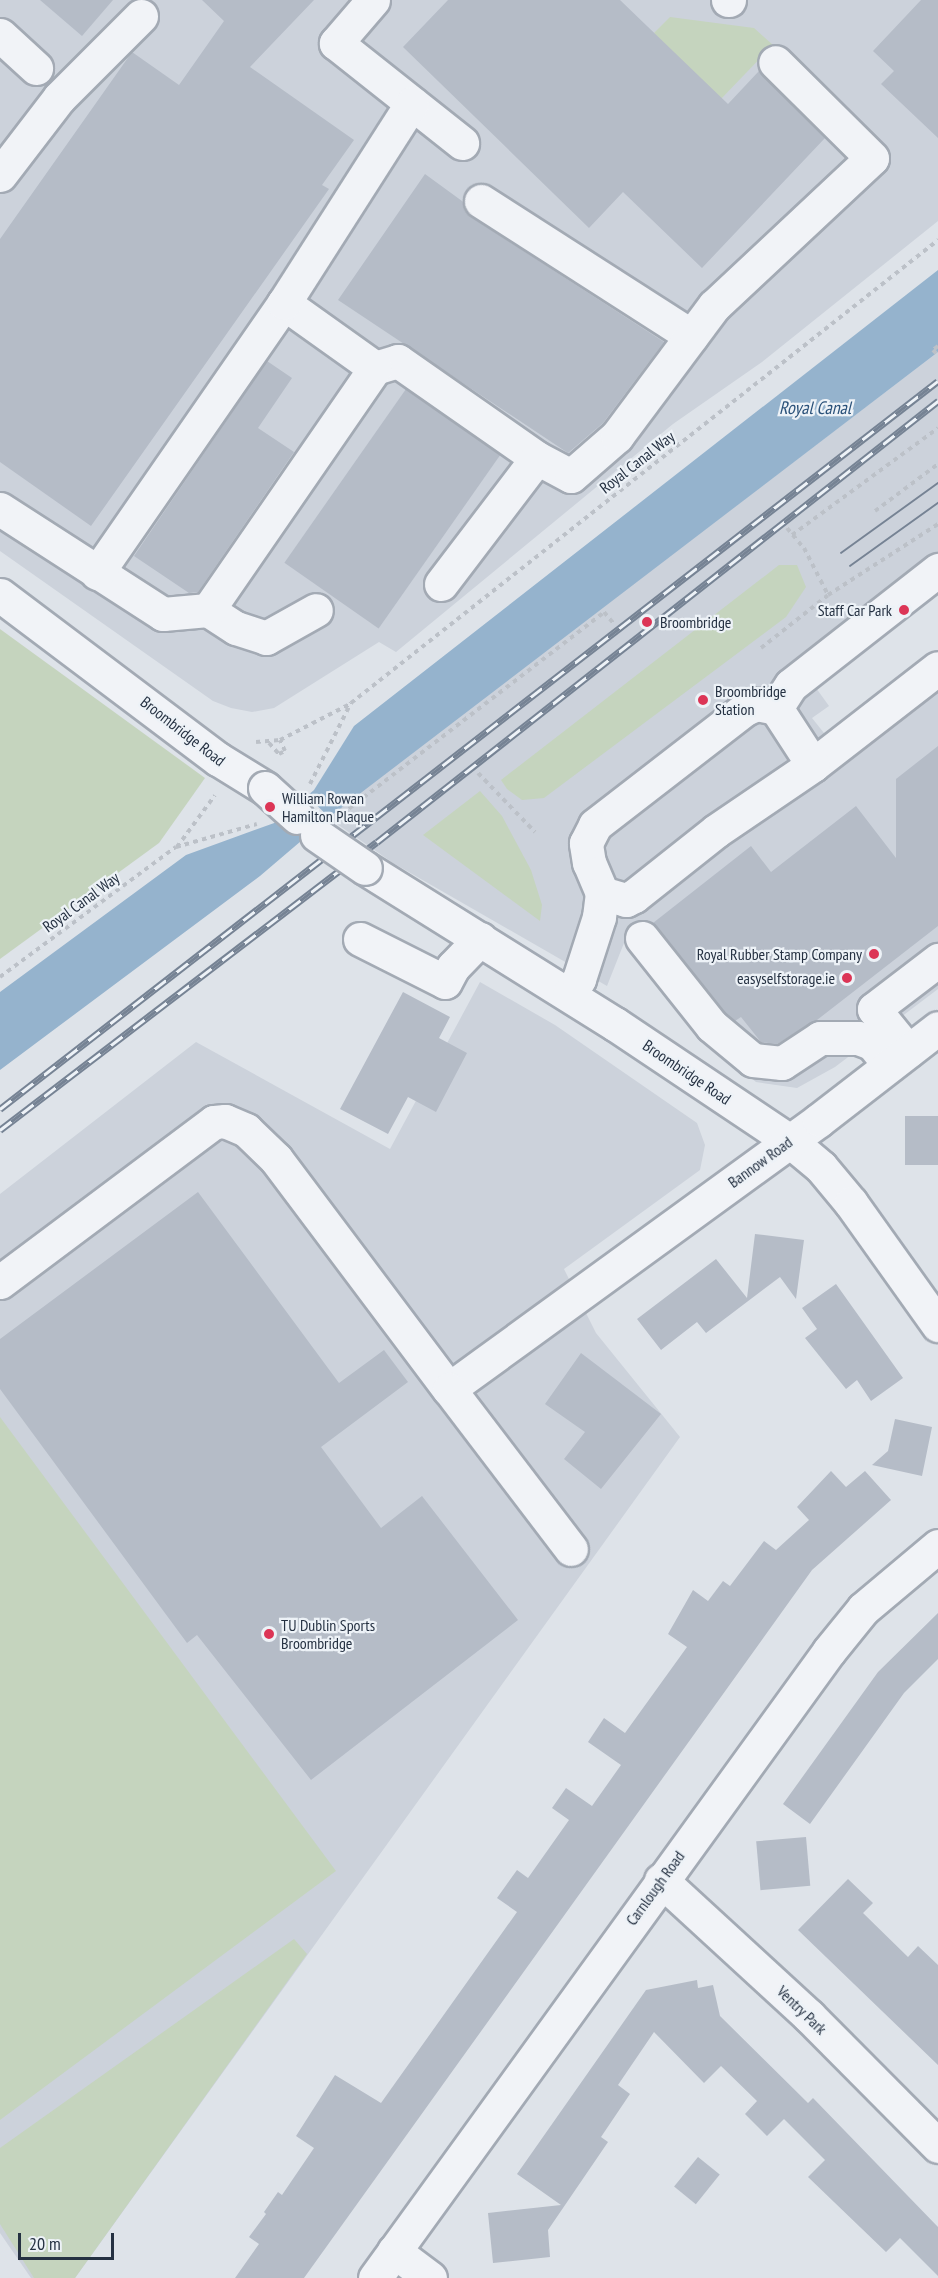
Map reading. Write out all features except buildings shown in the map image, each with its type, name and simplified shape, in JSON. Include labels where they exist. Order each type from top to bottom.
[{"type":"street","points":[[373,0],[336,43],[462,143]]},
{"type":"street","points":[[0,175],[59,98],[141,16]]},
{"type":"street","points":[[0,35],[36,68]]},
{"type":"street","points":[[208,610],[375,368],[398,361],[537,458],[571,476],[617,436],[714,306],[872,158],[775,62]]},
{"type":"street","points":[[97,573],[284,303],[412,103]]},
{"type":"street","points":[[481,201],[691,336]]},
{"type":"street","points":[[284,303],[375,368]]},
{"type":"street","points":[[441,584],[537,458]]},
{"type":"street","points":[[0,509],[163,614],[208,610],[236,628],[266,638],[316,610]]},
{"type":"street","points":[[776,708],[791,685],[938,570]]},
{"type":"street","name":"Broombridge Road","points":[[0,595],[218,759],[265,788],[317,835],[373,874],[569,994],[790,1141],[821,1167],[851,1203],[938,1325]]},
{"type":"street","points":[[602,893],[626,900],[634,896],[716,831],[813,765],[938,668]]},
{"type":"street","points":[[569,994],[591,944],[602,893],[592,871],[586,843],[595,825],[745,709],[758,704],[776,708],[813,765]]},
{"type":"street","points":[[642,938],[712,1026],[753,1060],[782,1063],[820,1038],[858,1038],[899,1058]]},
{"type":"street","points":[[360,939],[445,982],[453,967],[480,939]]},
{"type":"street","points":[[899,1058],[874,1009],[938,960]]},
{"type":"street","name":"Bannow Road","points":[[449,1389],[578,1292],[790,1141],[938,1028]]},
{"type":"street","points":[[0,1282],[214,1122],[235,1124],[276,1159],[571,1550]]},
{"type":"street","name":"Carnlough Road","points":[[375,2278],[662,1880],[849,1626],[863,1610],[938,1546]]},
{"type":"street","name":"Ventry Park","points":[[662,1880],[809,2016],[938,2146]]},
{"type":"street","points":[[394,2251],[430,2278]]},
{"type":"path","name":"Royal Canal Way","points":[[280,740],[351,703],[938,240]]},
{"type":"path","points":[[938,346],[933,350],[938,355]]},
{"type":"path","points":[[792,535],[938,428]]},
{"type":"path","points":[[875,511],[938,464]]},
{"type":"path","points":[[761,648],[828,595],[938,524]]},
{"type":"path","points":[[788,528],[804,548],[828,595]]},
{"type":"path","points":[[334,819],[604,612],[614,624]]},
{"type":"path","points":[[477,773],[535,832]]},
{"type":"path","name":"Royal Canal Way","points":[[0,977],[176,847],[217,790]]},
{"type":"shaded area","points":[[0,0],[938,0],[938,221],[762,362],[673,424],[396,652],[379,642],[274,708],[252,712],[231,708],[213,701],[0,551]]},
{"type":"shaded area","points":[[938,352],[938,555],[806,674],[829,706],[812,718],[836,748],[938,688],[938,989],[835,1067],[797,1088],[756,1082],[710,1043],[624,943],[607,986],[393,863],[327,817]]},
{"type":"shaded area","name":"TU Dublin Sports Broombridge","points":[[480,982],[555,1025],[697,1123],[705,1145],[700,1170],[564,1269],[596,1333],[680,1437],[75,2278],[31,2278],[0,2233],[0,1194],[196,1042],[390,1149]]},
{"type":"green space","points":[[670,17],[754,28],[773,45],[720,100],[654,33]]},
{"type":"green space","points":[[779,565],[797,565],[806,587],[786,617],[544,798],[522,800],[507,789],[501,780]]},
{"type":"green space","points":[[0,629],[205,778],[159,843],[0,959]]},
{"type":"green space","points":[[480,791],[502,816],[531,870],[542,905],[540,921],[423,835]]},
{"type":"green space","points":[[0,1417],[336,1871],[0,2120]]},
{"type":"green space","points":[[294,1939],[307,1954],[75,2278],[34,2278],[0,2224],[0,2148]]},
{"type":"water","name":"Royal Canal","points":[[938,270],[938,352],[328,818],[260,876],[0,1070],[0,992],[186,855],[277,822],[314,790],[354,726]]},
{"type":"pier","points":[[304,793],[331,819],[307,843],[280,817]]},
{"type":"tram line","points":[[841,553],[938,483]]},
{"type":"tram line","points":[[850,566],[938,503]]},
{"type":"railway","points":[[0,1109],[938,381]]},
{"type":"railway","points":[[0,1130],[377,842],[938,401]]},
{"type":"place","name":"Staff Car Park","points":[[904,610]]},
{"type":"place","name":"Broombridge","points":[[647,622]]},
{"type":"place","name":"Broombridge Station","points":[[703,700]]},
{"type":"place","name":"William Rowan Hamilton Plaque","points":[[270,807]]},
{"type":"place","name":"Royal Rubber Stamp Company","points":[[874,954]]},
{"type":"place","name":"easyselfstorage.ie","points":[[847,978]]},
{"type":"place","name":"TU Dublin Sports Broombridge","points":[[269,1634]]}]
